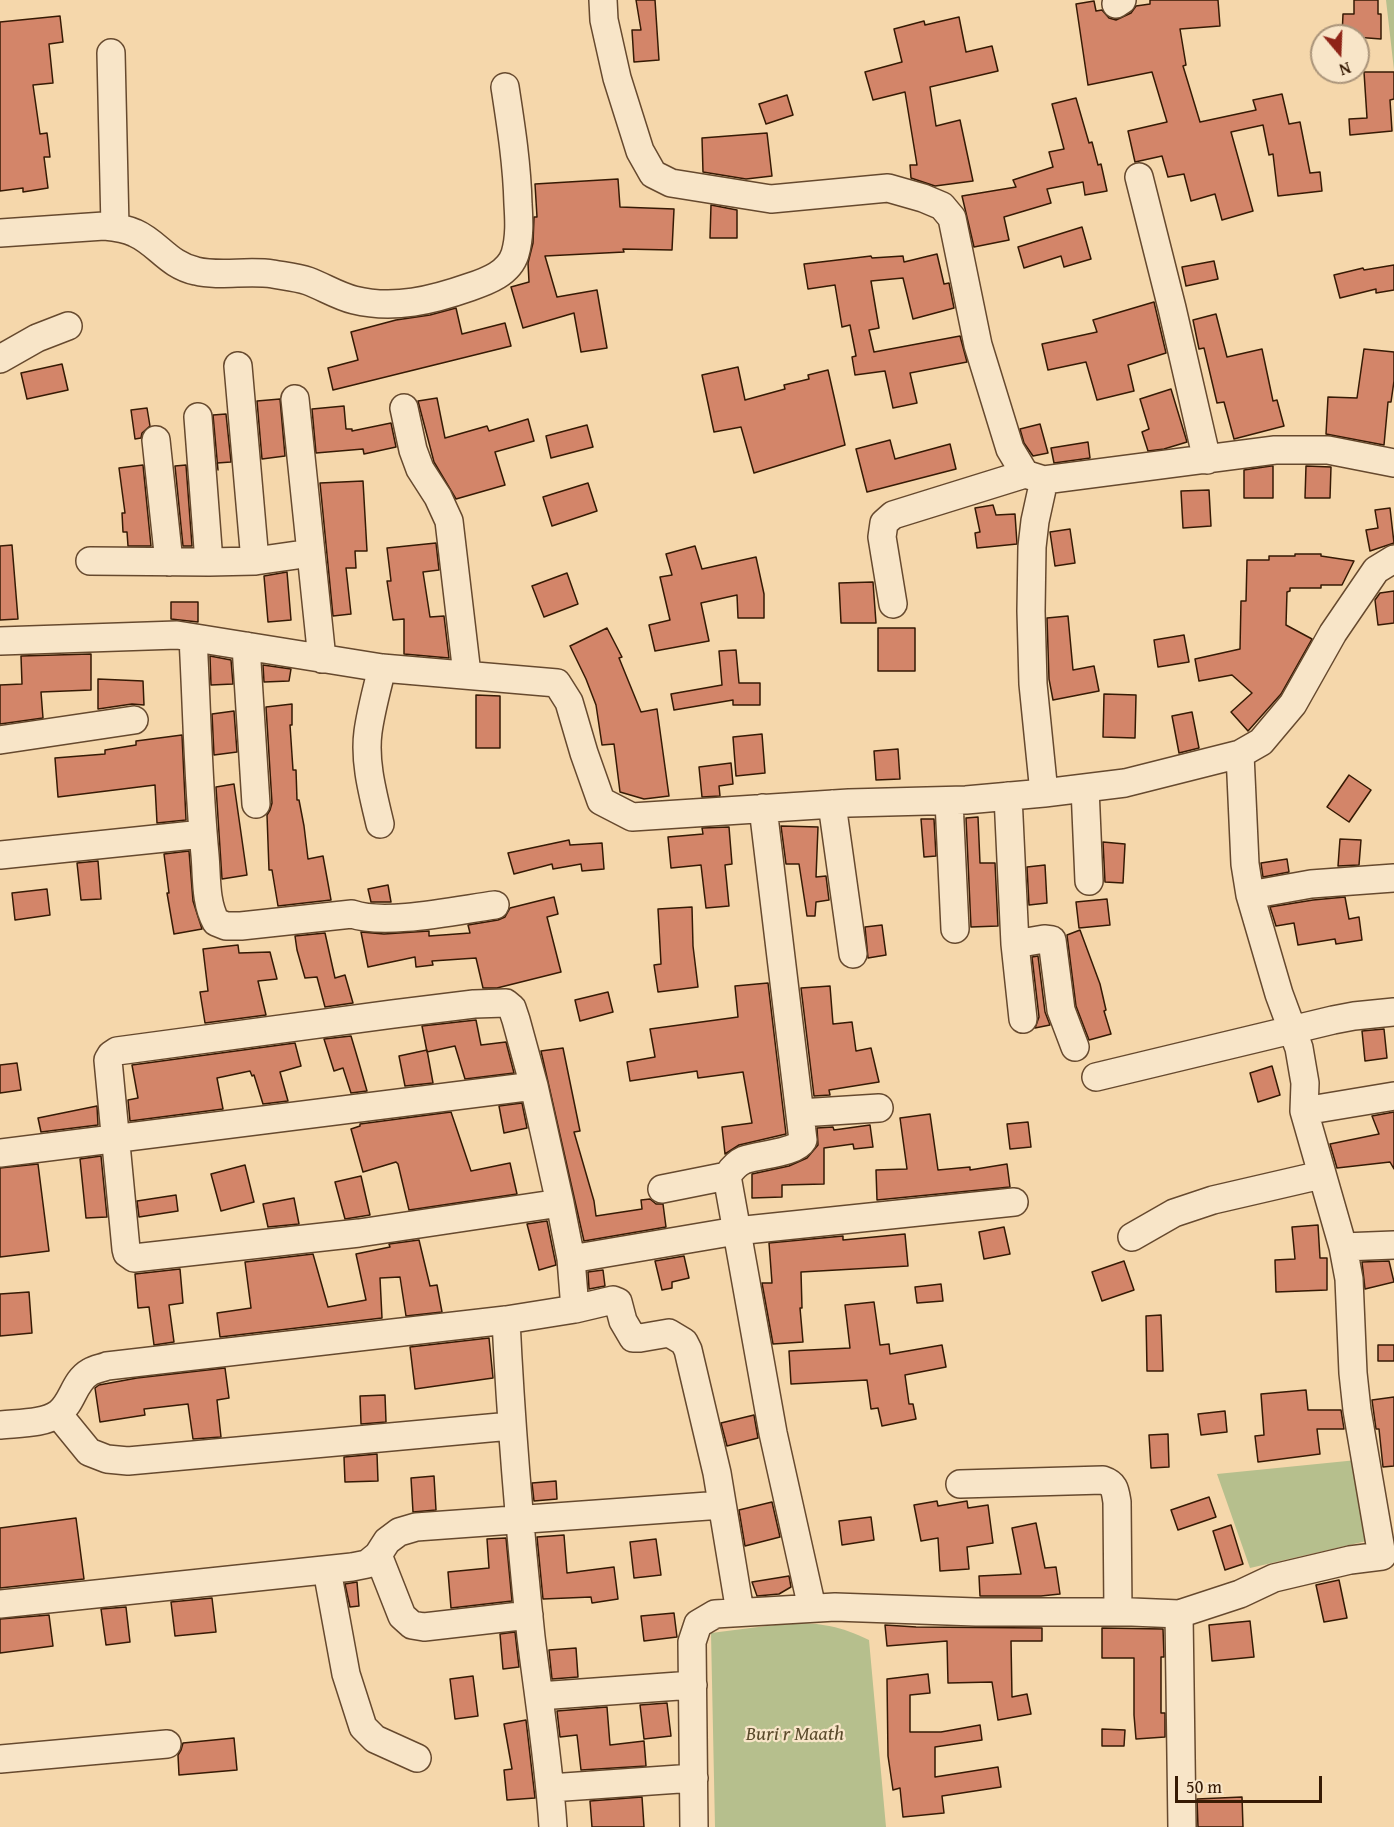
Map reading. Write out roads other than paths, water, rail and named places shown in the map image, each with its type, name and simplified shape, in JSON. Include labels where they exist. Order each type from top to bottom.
[{"type":"street","points":[[606,2],[604,20],[617,78],[640,151],[653,174],[671,183],[771,198],[888,188],[942,206],[952,218],[978,345],[1010,449],[1034,477],[1035,521],[1032,547],[1031,611],[1033,684],[1044,793]]},
{"type":"street","points":[[111,53],[115,228]]},
{"type":"street","points":[[0,233],[104,226],[136,233],[168,259],[181,267],[197,272],[266,273],[288,276],[307,281],[347,298],[374,304],[424,301],[483,282],[505,271],[515,255],[519,231],[517,172],[506,87]]},
{"type":"street","points":[[1139,177],[1207,460]]},
{"type":"street","points":[[0,359],[36,338],[68,326]]},
{"type":"street","points":[[238,366],[255,561]]},
{"type":"street","points":[[295,399],[322,659]]},
{"type":"street","points":[[404,408],[417,459],[446,511],[449,521],[467,674]]},
{"type":"street","points":[[198,417],[209,562]]},
{"type":"street","points":[[156,440],[169,562]]},
{"type":"street","points":[[893,604],[882,537],[884,523],[893,515],[1034,477],[1207,460],[1275,450],[1328,450],[1394,463]]},
{"type":"street","points":[[90,561],[255,561],[311,553]]},
{"type":"street","points":[[0,641],[177,635],[382,668],[557,683],[569,702],[601,801],[632,817],[832,804],[949,801],[1125,783],[1240,754],[1261,742],[1293,704],[1333,633],[1376,570],[1394,559]]},
{"type":"street","points":[[193,638],[203,834],[211,913],[216,922],[226,926],[352,914],[363,918],[427,915],[495,905]]},
{"type":"street","points":[[246,646],[256,804]]},
{"type":"street","points":[[380,824],[367,750],[368,732],[382,668]]},
{"type":"street","points":[[0,740],[134,720]]},
{"type":"street","points":[[694,1827],[692,1642],[698,1624],[715,1614],[835,1607],[976,1612],[1179,1614],[1240,1594],[1274,1578],[1350,1560],[1388,1555],[1357,1410],[1349,1279],[1343,1247],[1304,1111],[1305,1083],[1299,1048],[1279,994],[1250,896],[1245,864],[1240,754]]},
{"type":"street","points":[[1085,788],[1089,881]]},
{"type":"street","points":[[1008,796],[1016,944],[1023,1019]]},
{"type":"street","points":[[949,801],[955,929]]},
{"type":"street","points":[[832,804],[853,954]]},
{"type":"street","points":[[662,1190],[727,1176],[744,1160],[799,1145],[802,1140],[763,808]]},
{"type":"street","points":[[0,855],[203,834]]},
{"type":"street","points":[[1250,896],[1311,884],[1394,878]]},
{"type":"street","points":[[1016,944],[1044,939],[1052,940],[1061,1010],[1075,1047]]},
{"type":"street","points":[[560,1203],[359,1233],[134,1258],[127,1253],[126,1249],[108,1060],[117,1051],[474,1004],[506,1003],[512,1008],[534,1086],[560,1203],[571,1259],[575,1309]]},
{"type":"street","points":[[1096,1077],[1354,1016],[1394,1012]]},
{"type":"street","points":[[0,1153],[534,1086]]},
{"type":"street","points":[[1304,1111],[1394,1096]]},
{"type":"street","points":[[800,1113],[879,1108]]},
{"type":"street","points":[[1132,1237],[1183,1209],[1321,1175]]},
{"type":"street","points":[[727,1176],[773,1433],[812,1608]]},
{"type":"street","points":[[571,1259],[736,1231],[1014,1202]]},
{"type":"street","points":[[1343,1247],[1394,1245]]},
{"type":"street","points":[[0,1425],[38,1420],[58,1414],[67,1405],[76,1386],[88,1372],[107,1366],[506,1320],[614,1300],[618,1302],[623,1321],[633,1338],[669,1333],[684,1342],[688,1350],[717,1473],[740,1612]]},
{"type":"street","points":[[506,1320],[511,1426],[554,1827]]},
{"type":"street","points":[[58,1414],[89,1452],[107,1459],[128,1461],[511,1426]]},
{"type":"street","points":[[960,1484],[1103,1480],[1114,1486],[1117,1502],[1118,1612]]},
{"type":"street","points":[[0,1604],[366,1564],[378,1555],[387,1540],[399,1532],[416,1527],[722,1505]]},
{"type":"street","points":[[378,1555],[402,1616],[412,1625],[424,1627],[530,1615]]},
{"type":"street","points":[[327,1570],[346,1674],[355,1709],[363,1727],[375,1739],[417,1758]]},
{"type":"street","points":[[1179,1614],[1182,1827]]},
{"type":"street","points":[[540,1696],[693,1685]]},
{"type":"street","points":[[0,1759],[167,1744]]},
{"type":"street","points":[[550,1788],[694,1778]]},
{"type":"park label","name":"Buri r Maath","points":[[795,1735]]}]
